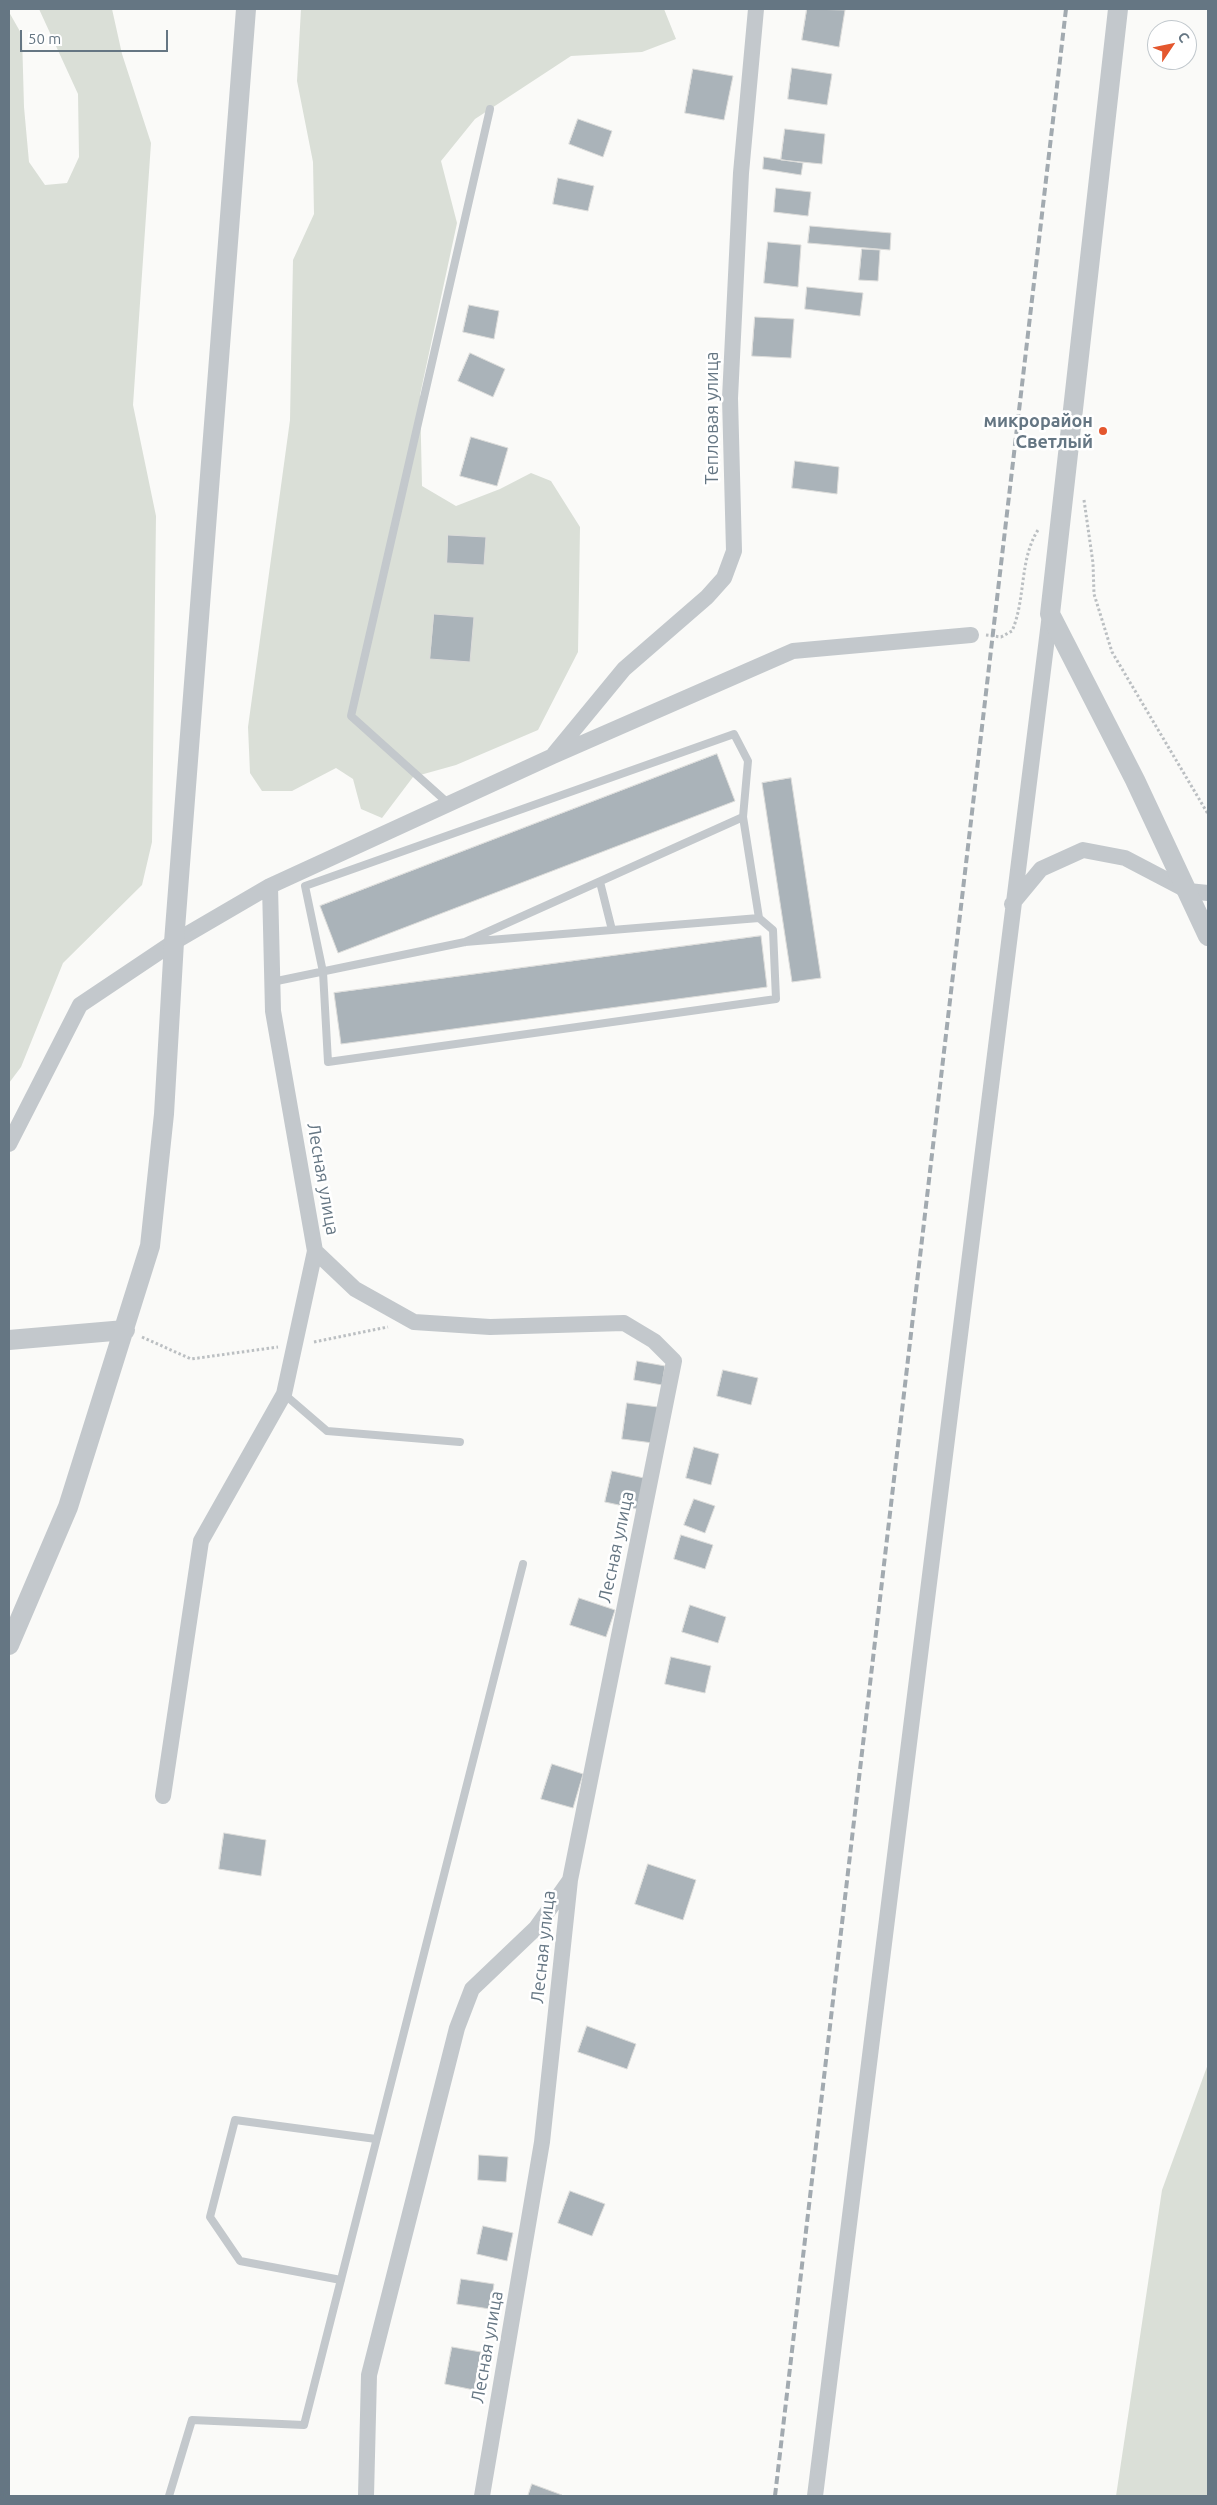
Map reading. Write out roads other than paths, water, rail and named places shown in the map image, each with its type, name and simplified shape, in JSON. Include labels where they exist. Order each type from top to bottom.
[{"type":"street","points":[[9,1645],[68,1507],[150,1246],[164,1114],[174,942],[246,9]]},
{"type":"street","name":"Тепловая улица","points":[[553,756],[624,669],[707,597],[724,578],[734,551],[730,398],[741,173],[756,9]]},
{"type":"street","points":[[815,2496],[1012,904],[1050,614],[1118,9]]},
{"type":"street","points":[[1050,614],[1135,780],[1208,936]]},
{"type":"street","points":[[9,1144],[80,1005],[174,942],[270,886],[553,756],[793,652],[971,635]]},
{"type":"street","points":[[1012,904],[1041,870],[1083,850],[1126,858],[1188,891],[1208,893]]},
{"type":"street","name":"Лесная улица","points":[[270,886],[273,1011],[315,1251],[355,1289],[414,1322],[490,1327],[624,1323],[654,1341],[674,1361],[570,1880],[542,2142],[482,2496]]},
{"type":"street","points":[[163,1796],[202,1541],[284,1394],[315,1251]]},
{"type":"street","points":[[9,1340],[125,1330]]},
{"type":"street","points":[[366,2496],[369,2376],[458,2028],[472,1989],[536,1928],[570,1880]]},
{"type":"lane","points":[[449,804],[351,716],[490,109]]},
{"type":"lane","points":[[734,734],[748,761],[743,818],[759,918],[773,930],[776,999],[328,1062],[323,972],[305,886],[734,734]]},
{"type":"lane","points":[[465,942],[743,818]]},
{"type":"lane","points":[[600,882],[612,930]]},
{"type":"lane","points":[[272,982],[465,942],[759,918]]},
{"type":"lane","points":[[284,1394],[327,1432],[460,1442]]},
{"type":"lane","points":[[169,2496],[192,2420],[304,2425],[522,1564]]},
{"type":"lane","points":[[340,2280],[240,2261],[210,2217],[235,2120],[376,2139]]},
{"type":"railway","points":[[775,2496],[1066,9]]},
{"type":"place","name":"микрорайон Светлый","points":[[1103,431]]}]
